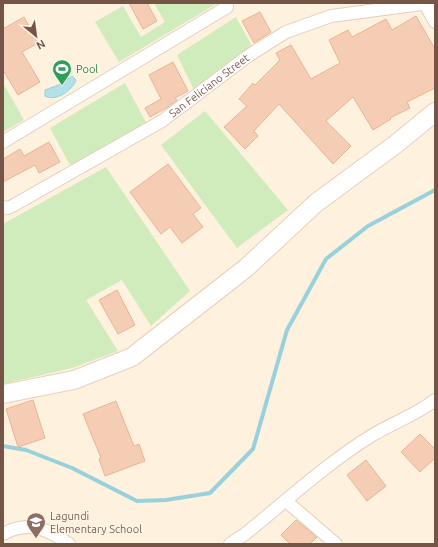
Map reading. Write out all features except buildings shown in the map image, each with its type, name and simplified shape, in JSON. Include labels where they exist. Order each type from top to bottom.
[{"type":"street","points":[[3,142],[227,8],[225,3]]},
{"type":"street","points":[[428,4],[435,22]]},
{"type":"street","name":"San Feliciano Street","points":[[3,207],[8,208],[14,205],[162,121],[248,56],[286,32],[331,16],[428,4]]},
{"type":"street","points":[[3,394],[74,380],[132,357],[246,268],[316,203],[396,144],[435,112]]},
{"type":"street","points":[[230,544],[325,469],[371,436],[425,408],[435,400]]},
{"type":"street","points":[[286,501],[336,544]]},
{"type":"street","points":[[3,534],[31,526],[55,534],[69,544]]},
{"type":"green space","points":[[154,3],[216,4],[119,62],[95,22],[123,6],[141,37],[165,22]]},
{"type":"green space","points":[[236,17],[253,48],[195,92],[177,55]]},
{"type":"green space","points":[[3,83],[24,120],[3,132]]},
{"type":"green space","points":[[125,83],[148,126],[72,169],[50,128]]},
{"type":"green space","points":[[205,111],[288,210],[237,248],[161,145]]},
{"type":"green space","points":[[106,167],[190,291],[151,326],[122,280],[86,300],[118,351],[72,368],[3,384],[3,224]]},
{"type":"water","name":"Pool","points":[[72,76],[76,80],[71,88],[64,94],[54,97],[45,96],[45,90],[61,84]]},
{"type":"waterway","points":[[3,446],[26,450],[72,468],[137,501],[166,500],[210,493],[253,449],[287,330],[326,259],[368,226],[435,190]]},
{"type":"place","name":"Pool","points":[[62,86]]},
{"type":"place","name":"Lagundi Elementary School","points":[[36,539]]}]
